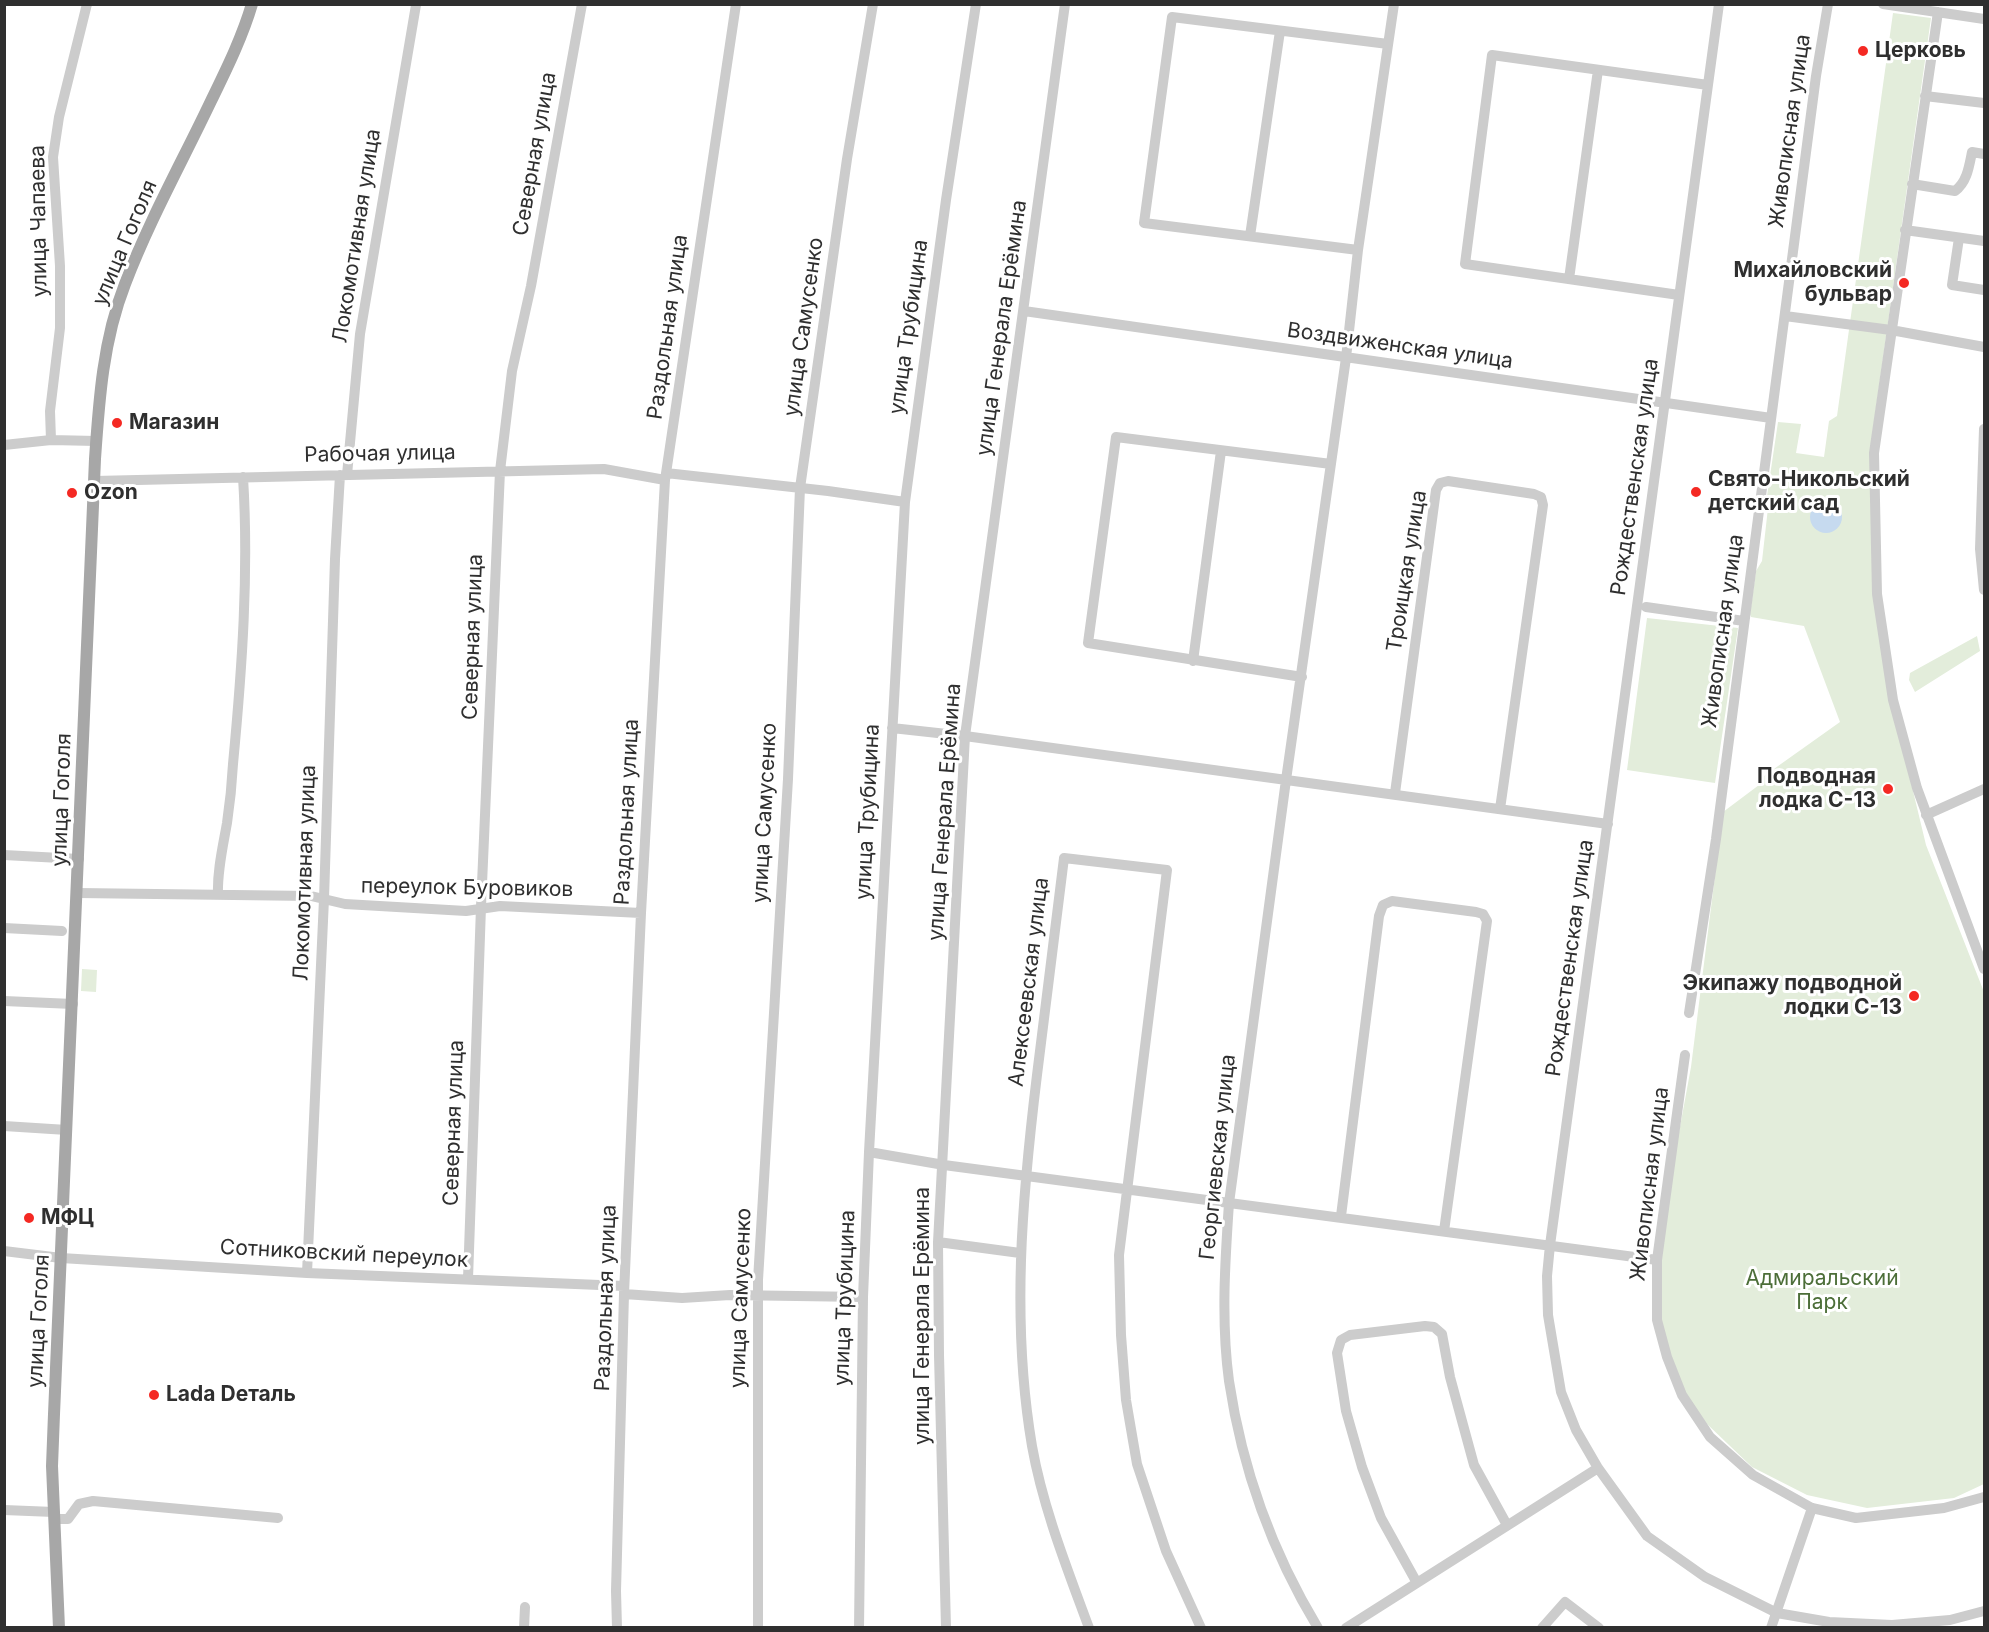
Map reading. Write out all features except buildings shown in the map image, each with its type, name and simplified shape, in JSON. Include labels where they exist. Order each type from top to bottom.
[{"type":"main road","name":"улица Гоголя","points":[[59,1628],[54,1515],[54,1424],[94,481],[104,362],[111,327],[125,284],[145,236],[226,69],[252,4]]},
{"type":"street","name":"улица Чапаева","points":[[51,440],[50,411],[60,328],[60,276],[53,157],[59,117],[87,4]]},
{"type":"street","name":"Северная улица","points":[[468,1279],[500,471],[512,371],[531,286],[582,4]]},
{"type":"street","name":"Раздольная улица","points":[[617,1628],[624,1290],[641,913],[665,476],[736,4]]},
{"type":"street","name":"улица Самусенко","points":[[758,1628],[758,1295],[788,779],[800,489],[847,159],[873,4]]},
{"type":"street","name":"улица Трубицина","points":[[859,1628],[863,1297],[905,502],[946,200],[976,4]]},
{"type":"street","name":"улица Генерала Ерёмина","points":[[946,1628],[938,1242],[944,1165],[965,736],[1065,4]]},
{"type":"street","name":"Георгиевская улица","points":[[1318,1628],[1297,1592],[1273,1540],[1240,1441],[1229,1380],[1225,1316],[1225,1257],[1229,1203],[1286,780],[1394,4]]},
{"type":"street","name":"Рождественская улица","points":[[1719,4],[1550,1245],[1547,1276],[1548,1315],[1561,1392],[1576,1430],[1598,1468],[1647,1536],[1705,1577],[1777,1613],[1829,1622],[1892,1625],[1950,1620],[1984,1611]]},
{"type":"street","name":"Живописная улица","points":[[1689,1013],[1716,839],[1828,4]]},
{"type":"street","points":[[1883,4],[1984,19]]},
{"type":"street","name":"Локомотивная улица","points":[[307,1273],[324,899],[335,559],[360,334],[416,5]]},
{"type":"street","points":[[1938,12],[1874,453],[1877,594],[1893,700],[1926,815],[1984,969]]},
{"type":"street","points":[[1358,250],[1144,223],[1172,17],[1388,44]]},
{"type":"street","points":[[1250,236],[1280,31]]},
{"type":"street","points":[[1679,295],[1465,264],[1492,55],[1708,85]]},
{"type":"street","points":[[1569,279],[1598,69]]},
{"type":"street","points":[[1925,96],[1984,103]]},
{"type":"street","points":[[1912,184],[1955,191],[1962,186],[1968,174],[1972,152],[1984,154]]},
{"type":"street","points":[[1905,230],[1984,241]]},
{"type":"street","points":[[1959,238],[1952,285],[1984,290]]},
{"type":"street","name":"Воздвиженская улица","points":[[1024,311],[1771,418]]},
{"type":"street","points":[[1785,316],[1891,330],[1984,347]]},
{"type":"street","points":[[1984,429],[1980,549],[1984,590]]},
{"type":"street","points":[[1302,677],[1088,643],[1089,632],[1116,437],[1331,464]]},
{"type":"street","points":[[4,445],[51,440],[96,441]]},
{"type":"street","points":[[1193,661],[1221,451]]},
{"type":"street","name":"Рабочая улица","points":[[94,481],[604,469],[905,502]]},
{"type":"street","points":[[218,895],[234,762],[242,637],[246,525],[243,477]]},
{"type":"street","name":"Троицкая улица","points":[[1395,793],[1436,490],[1440,483],[1458,483],[1534,494],[1541,497],[1543,505],[1500,809]]},
{"type":"street","points":[[1646,607],[1744,621]]},
{"type":"street","points":[[892,728],[1395,793],[1608,824]]},
{"type":"street","points":[[1926,815],[1984,789]]},
{"type":"street","points":[[4,855],[79,859]]},
{"type":"street","name":"Алексеевская улица","points":[[1025,1175],[1064,858],[1167,870],[1127,1188]]},
{"type":"street","name":"переулок Буровиков","points":[[78,893],[311,896],[345,904],[466,911],[500,906],[641,913]]},
{"type":"street","points":[[1341,1216],[1379,916],[1383,905],[1392,901],[1476,912],[1483,914],[1487,921],[1444,1231]]},
{"type":"street","points":[[4,928],[62,931]]},
{"type":"street","points":[[4,1001],[73,1004]]},
{"type":"street","name":"Живописная улица","points":[[1685,1055],[1657,1260],[1657,1320],[1667,1357],[1682,1395],[1710,1437],[1753,1475],[1812,1508],[1856,1518],[1944,1508],[1984,1497]]},
{"type":"street","points":[[4,1126],[67,1130]]},
{"type":"street","points":[[869,1152],[944,1165],[1341,1216],[1657,1260]]},
{"type":"street","points":[[1025,1175],[1020,1253],[1020,1338],[1032,1446],[1056,1538],[1089,1628]]},
{"type":"street","points":[[1127,1188],[1119,1256],[1121,1335],[1126,1400],[1137,1464],[1166,1551],[1201,1628]]},
{"type":"street","points":[[938,1242],[1020,1253]]},
{"type":"street","name":"Сотниковский переулок","points":[[4,1251],[61,1258],[307,1273],[468,1279],[624,1290],[682,1298],[730,1295],[863,1297]]},
{"type":"street","points":[[1417,1583],[1381,1518],[1362,1467],[1346,1411],[1337,1353],[1341,1340],[1350,1335],[1425,1326],[1434,1327],[1442,1334],[1450,1377],[1474,1465],[1507,1525]]},
{"type":"street","points":[[1346,1628],[1598,1468]]},
{"type":"street","points":[[4,1510],[54,1515],[68,1519],[79,1504],[93,1501],[278,1518]]},
{"type":"street","points":[[1771,1628],[1812,1508]]},
{"type":"street","points":[[1542,1628],[1565,1602],[1599,1628]]},
{"type":"street","points":[[524,1628],[525,1607]]},
{"type":"green space","name":"Адмиральский Парк","points":[[1893,13],[1931,18],[1870,450],[1888,687],[1926,845],[1984,992],[1984,1484],[1954,1498],[1867,1508],[1807,1495],[1752,1467],[1707,1424],[1681,1387],[1662,1329],[1659,1265],[1675,1154],[1691,1067],[1723,812],[1759,785],[1764,776],[1840,722],[1804,626],[1751,617],[1750,614],[1756,571],[1762,561],[1768,508],[1767,496],[1778,422],[1801,424],[1796,453],[1824,457],[1829,421],[1837,416]]},
{"type":"green space","points":[[1647,618],[1738,628],[1715,783],[1627,770]]},
{"type":"green space","points":[[1977,636],[1980,651],[1915,692],[1909,680],[1910,673]]},
{"type":"green space","points":[[82,969],[97,970],[96,992],[81,991]]},
{"type":"water","points":[[1826,501],[1837,506],[1842,517],[1837,528],[1826,533],[1815,528],[1810,517],[1815,506]]},
{"type":"place","name":"Церковь","points":[[1863,51]]},
{"type":"place","name":"Михайловский бульвар","points":[[1904,283]]},
{"type":"place","name":"Магазин","points":[[117,423]]},
{"type":"place","name":"Свято-Никольский детский сад","points":[[1696,492]]},
{"type":"place","name":"Ozon","points":[[72,493]]},
{"type":"place","name":"Подводная лодка С-13","points":[[1888,789]]},
{"type":"place","name":"Экипажу подводной лодки С-13","points":[[1914,996]]},
{"type":"place","name":"МФЦ","points":[[29,1218]]},
{"type":"place","name":"Lada Dеталь","points":[[154,1395]]}]
